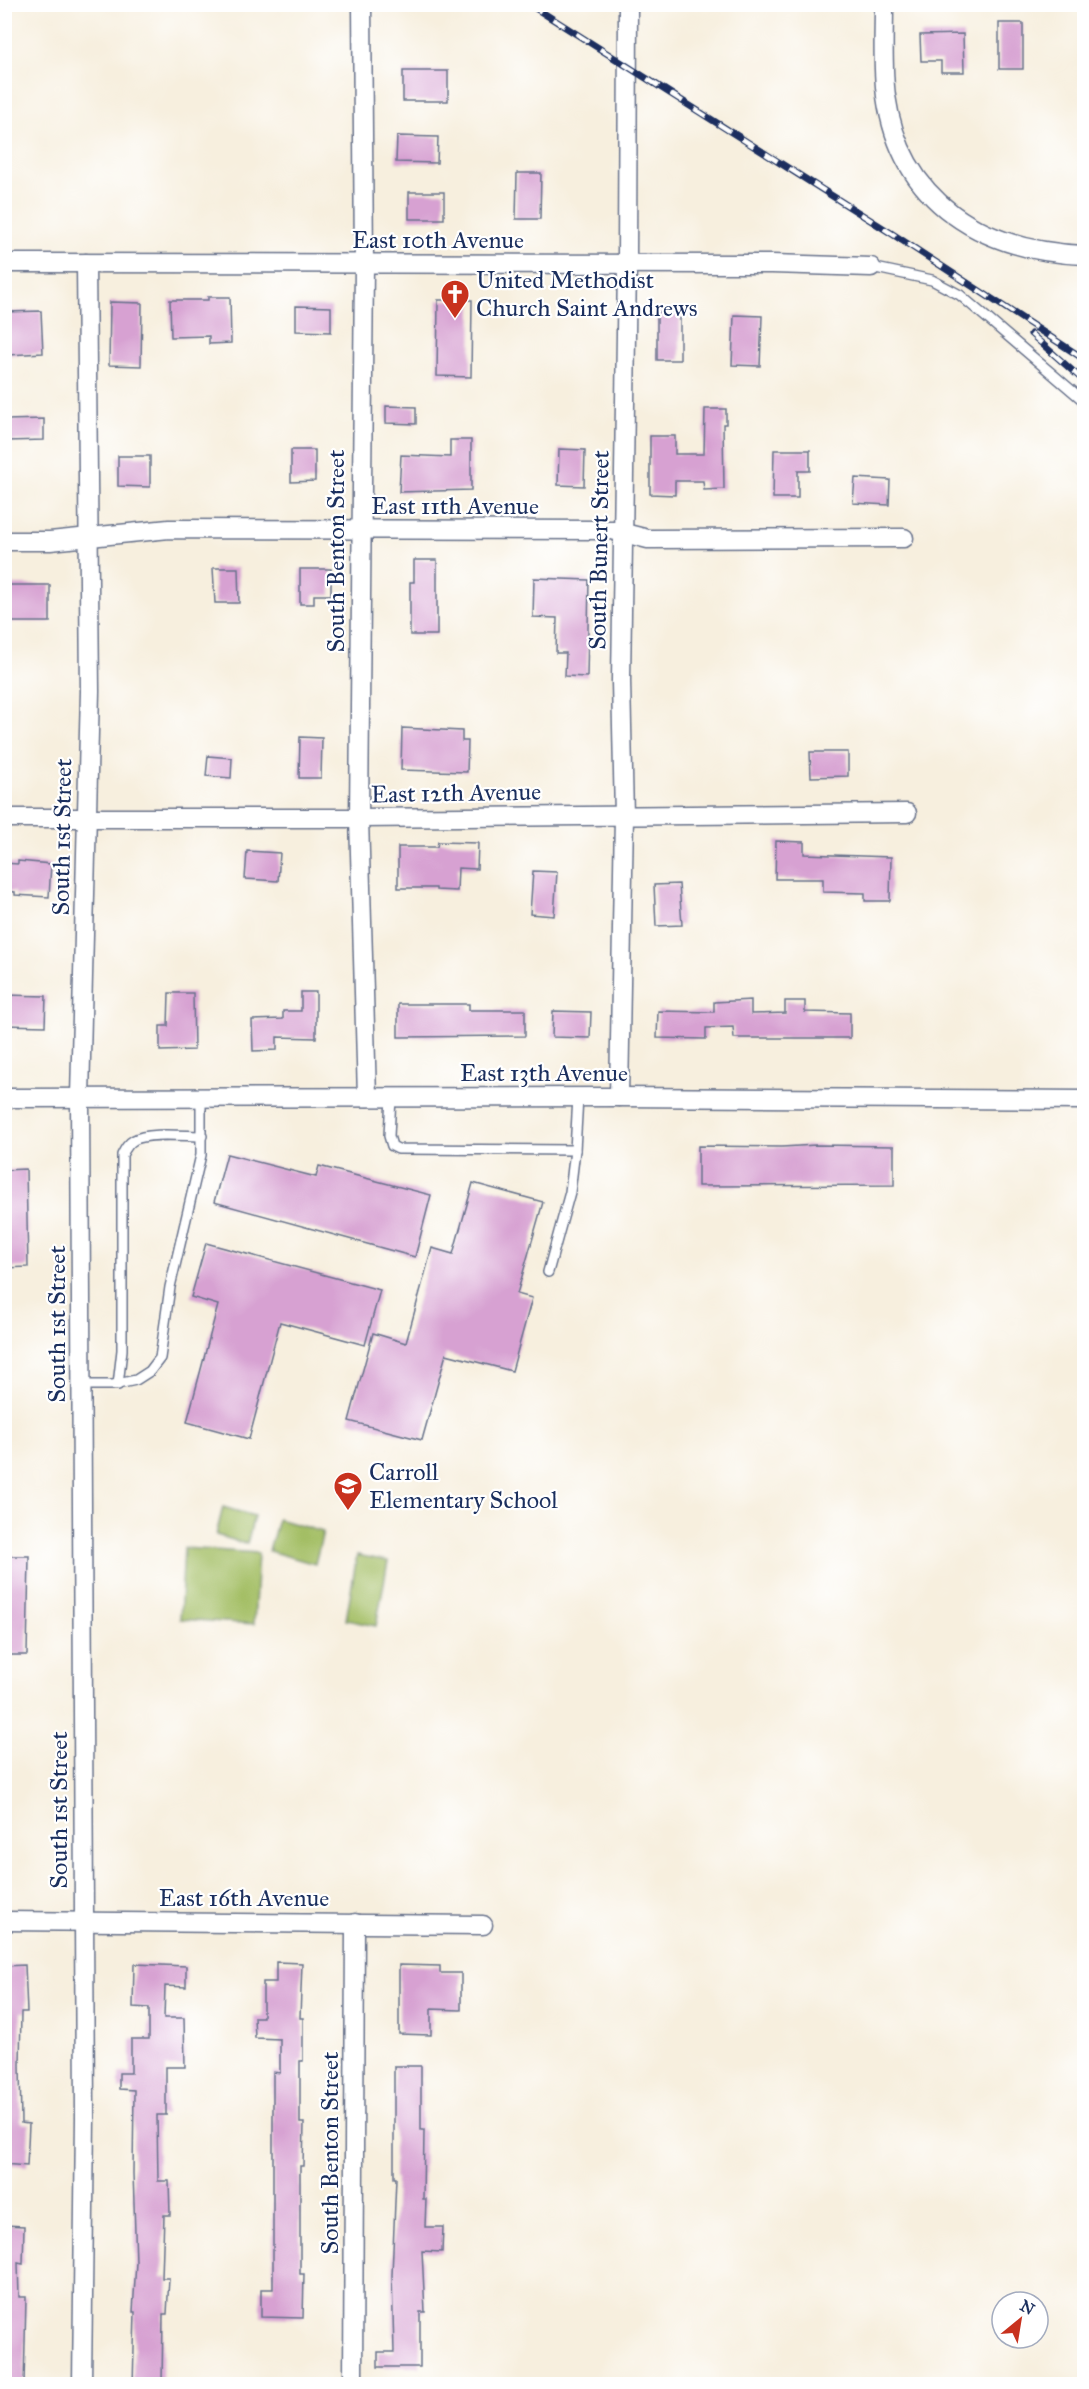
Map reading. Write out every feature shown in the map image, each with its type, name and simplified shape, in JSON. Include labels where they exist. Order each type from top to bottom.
[{"type":"street","name":"South Benton Street","points":[[362,4],[364,265],[359,818],[367,1097]]},
{"type":"street","name":"South Bunert Street","points":[[620,1097],[624,816],[621,681],[628,4]]},
{"type":"street","points":[[884,4],[884,71],[887,99],[896,137],[908,164],[925,190],[946,211],[968,226],[1001,240],[1034,249],[1084,255]]},
{"type":"street","name":"East 10th Avenue","points":[[4,263],[772,264],[871,267]]},
{"type":"street","name":"South 1st Street","points":[[82,2385],[85,2118],[80,1097],[90,691],[86,263]]},
{"type":"street","name":"East 11th Avenue","points":[[4,541],[50,541],[169,529],[612,530],[648,539],[904,538]]},
{"type":"street","name":"East 12th Avenue","points":[[4,818],[359,818],[907,813]]},
{"type":"street","name":"East 13th Avenue","points":[[4,1098],[620,1097],[1084,1100]]},
{"type":"street","name":"East 16th Avenue","points":[[4,1921],[483,1925]]},
{"type":"street","name":"South Benton Street","points":[[353,2385],[355,1923]]},
{"type":"lane","points":[[871,267],[932,280],[960,295],[1084,401]]},
{"type":"lane","points":[[81,1385],[118,1385],[145,1376],[160,1358],[170,1287],[201,1155],[201,1097]]},
{"type":"lane","points":[[391,1097],[389,1136],[392,1146],[398,1149],[574,1150]]},
{"type":"lane","points":[[548,1272],[570,1192],[578,1097]]},
{"type":"lane","points":[[118,1385],[122,1350],[122,1155],[135,1139],[202,1136]]},
{"type":"green space","points":[[223,1507],[254,1516],[247,1544],[216,1535]]},
{"type":"green space","points":[[278,1519],[323,1532],[315,1564],[269,1551]]},
{"type":"green space","points":[[184,1548],[258,1553],[254,1624],[180,1619]]},
{"type":"green space","points":[[357,1555],[388,1561],[376,1626],[346,1620]]},
{"type":"building","points":[[999,23],[1023,23],[1023,69],[999,69]]},
{"type":"building","points":[[963,34],[964,72],[941,72],[941,61],[921,61],[920,35]]},
{"type":"building","points":[[403,71],[448,71],[448,101],[403,101]]},
{"type":"building","points":[[397,136],[438,137],[437,163],[396,162]]},
{"type":"building","points":[[517,173],[541,173],[540,219],[516,219]]},
{"type":"building","points":[[409,192],[444,192],[444,219],[409,219]]},
{"type":"building","points":[[208,297],[230,297],[231,343],[209,344],[209,336],[171,337],[170,300],[208,300]]},
{"type":"building","points":[[438,300],[472,300],[471,377],[437,376]]},
{"type":"building","points":[[110,302],[142,303],[141,366],[109,365]]},
{"type":"building","points":[[296,306],[331,307],[331,332],[296,331]]},
{"type":"building","points":[[41,311],[43,353],[8,355],[7,312]]},
{"type":"building","points":[[657,312],[680,312],[680,360],[657,360]]},
{"type":"building","points":[[734,315],[762,316],[760,366],[732,365]]},
{"type":"building","points":[[386,406],[416,407],[416,424],[386,423]]},
{"type":"building","points":[[705,409],[726,409],[726,424],[723,424],[724,489],[704,490],[703,481],[675,481],[675,495],[650,494],[650,436],[675,436],[675,454],[704,454]]},
{"type":"building","points":[[44,419],[44,440],[7,441],[6,420]]},
{"type":"building","points":[[450,440],[471,440],[471,490],[399,492],[401,455],[450,457]]},
{"type":"building","points":[[559,449],[585,450],[584,486],[558,485]]},
{"type":"building","points":[[291,450],[315,450],[315,481],[291,482]]},
{"type":"building","points":[[774,450],[810,450],[810,471],[798,471],[798,498],[773,498]]},
{"type":"building","points":[[118,456],[150,456],[150,487],[118,486]]},
{"type":"building","points":[[855,478],[890,480],[889,505],[853,503]]},
{"type":"building","points":[[414,560],[437,560],[437,635],[410,635],[410,582],[414,582]]},
{"type":"building","points":[[213,568],[238,568],[239,603],[215,603]]},
{"type":"building","points":[[300,569],[331,569],[331,595],[314,595],[314,604],[300,604]]},
{"type":"building","points":[[534,578],[589,580],[587,677],[565,676],[566,653],[556,653],[557,618],[533,617]]},
{"type":"building","points":[[4,585],[50,585],[50,622],[4,622]]},
{"type":"building","points":[[402,728],[462,731],[462,741],[468,741],[467,772],[401,770]]},
{"type":"building","points":[[300,737],[322,738],[321,778],[299,778]]},
{"type":"building","points":[[810,752],[848,752],[848,776],[811,777]]},
{"type":"building","points":[[208,756],[232,758],[231,778],[206,776]]},
{"type":"building","points":[[776,841],[804,842],[804,854],[891,857],[890,901],[865,901],[865,893],[823,892],[823,879],[775,879]]},
{"type":"building","points":[[438,842],[478,843],[477,869],[458,868],[457,891],[436,890],[436,888],[398,888],[398,847],[437,847]]},
{"type":"building","points":[[247,851],[280,853],[278,881],[245,879]]},
{"type":"building","points":[[18,861],[51,864],[49,897],[15,895],[15,892],[4,891],[4,863],[18,864]]},
{"type":"building","points":[[533,871],[557,872],[554,916],[530,914]]},
{"type":"building","points":[[679,884],[682,925],[656,926],[654,885]]},
{"type":"building","points":[[301,992],[316,992],[316,1038],[277,1037],[277,1050],[253,1051],[252,1020],[283,1019],[283,1011],[301,1011]]},
{"type":"building","points":[[169,993],[193,993],[194,1050],[160,1051],[160,1026],[168,1026]]},
{"type":"building","points":[[4,995],[46,996],[45,1026],[4,1025]]},
{"type":"building","points":[[751,1000],[751,1014],[785,1013],[785,1001],[805,1001],[805,1012],[850,1013],[850,1038],[734,1038],[733,1027],[706,1028],[706,1039],[657,1038],[658,1011],[714,1012],[714,1002]]},
{"type":"building","points":[[398,1004],[469,1004],[469,1010],[525,1010],[525,1036],[398,1037]]},
{"type":"building","points":[[553,1011],[591,1012],[590,1038],[552,1037]]},
{"type":"building","points":[[698,1146],[894,1146],[894,1185],[698,1186]]},
{"type":"building","points":[[227,1154],[316,1177],[319,1166],[431,1195],[415,1257],[214,1202]]},
{"type":"building","points":[[26,1169],[28,1267],[4,1268],[4,1170]]},
{"type":"building","points":[[473,1183],[543,1202],[517,1294],[532,1298],[512,1371],[446,1354],[422,1440],[349,1421],[373,1333],[406,1343],[432,1248],[453,1254]]},
{"type":"building","points":[[206,1243],[380,1290],[365,1345],[280,1322],[249,1439],[187,1422],[218,1305],[191,1297]]},
{"type":"building","points":[[4,1556],[29,1556],[27,1655],[4,1655]]},
{"type":"building","points":[[276,1962],[302,1963],[300,2018],[303,2018],[303,2061],[300,2061],[300,2123],[304,2123],[303,2166],[300,2166],[300,2274],[304,2274],[303,2318],[261,2317],[261,2289],[273,2289],[273,2072],[280,2073],[280,2039],[255,2038],[254,2017],[263,2017],[263,1982],[276,1982]]},
{"type":"building","points":[[134,1964],[186,1966],[186,1987],[165,1986],[164,2018],[184,2018],[185,2067],[166,2067],[166,2115],[157,2115],[158,2181],[169,2181],[170,2215],[164,2215],[162,2278],[169,2278],[167,2314],[163,2314],[162,2385],[133,2385],[136,2262],[133,2173],[134,2090],[119,2089],[119,2073],[131,2073],[131,2039],[149,2039],[149,2008],[133,2007]]},
{"type":"building","points":[[25,1965],[27,2012],[21,2012],[20,2065],[21,2123],[29,2124],[27,2166],[4,2164],[4,1966]]},
{"type":"building","points":[[399,1965],[440,1966],[440,1973],[461,1973],[461,2010],[431,2009],[431,2035],[399,2034]]},
{"type":"building","points":[[394,2066],[421,2066],[425,2227],[443,2227],[442,2252],[422,2251],[425,2312],[420,2312],[420,2367],[378,2367],[378,2352],[394,2352],[392,2275],[396,2178],[394,2178]]},
{"type":"building","points":[[4,2225],[24,2226],[23,2264],[18,2263],[19,2297],[26,2297],[24,2385],[4,2385]]},
{"type":"railway","points":[[529,4],[894,235],[1084,359]]},
{"type":"railway","points":[[1031,334],[1084,381]]},
{"type":"place","name":"United Methodist Church Saint Andrews","points":[[455,320]]},
{"type":"place","name":"Carroll Elementary School","points":[[348,1512]]}]
